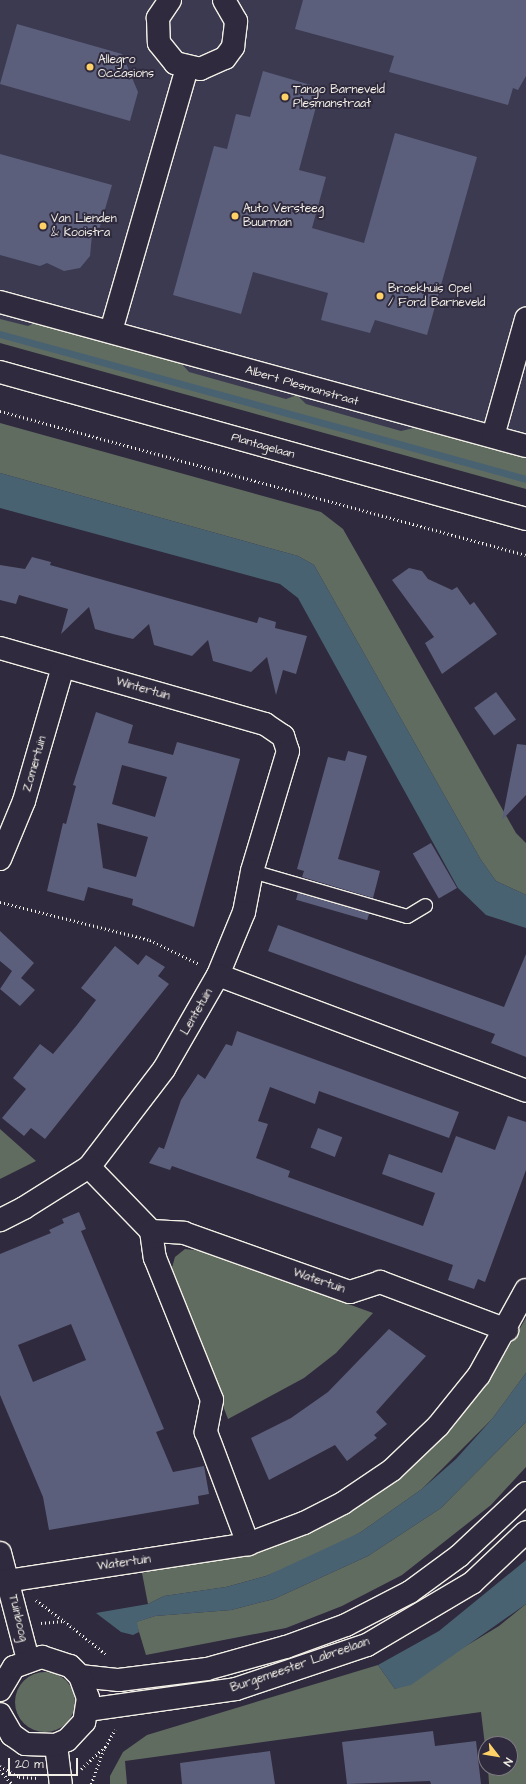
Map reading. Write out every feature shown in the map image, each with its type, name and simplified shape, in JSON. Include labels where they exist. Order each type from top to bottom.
[{"type":"street","points":[[170,0],[158,18],[159,43],[170,59],[187,68],[214,66],[233,47],[236,21],[224,0]]},
{"type":"street","points":[[111,331],[187,68]]},
{"type":"street","name":"Albert Plesmanstraat","points":[[0,302],[111,331],[324,393],[493,436],[526,446]]},
{"type":"street","points":[[493,436],[526,319]]},
{"type":"street","name":"Plantagelaan","points":[[0,372],[526,520]]},
{"type":"street","name":"Wintertuin","points":[[0,648],[265,724],[283,736]]},
{"type":"street","name":"Zomertuin","points":[[0,859],[24,800],[63,667]]},
{"type":"street","name":"Lentetuin","points":[[0,1220],[24,1208],[89,1167],[164,1069],[218,975],[244,912],[252,871],[288,751],[283,736]]},
{"type":"street","points":[[218,975],[526,1091]]},
{"type":"street","points":[[89,1167],[151,1231],[155,1258],[212,1400],[206,1432],[248,1544]]},
{"type":"street","name":"Watertuin","points":[[151,1231],[184,1233],[350,1292],[380,1282],[507,1330]]},
{"type":"street","name":"Watertuin","points":[[5,1581],[248,1544],[304,1523],[392,1470],[438,1426],[480,1375],[507,1330],[526,1290]]},
{"type":"street","name":"Burgemeester Labreelaan","points":[[80,1676],[119,1680],[207,1669],[286,1647],[346,1625],[410,1592],[460,1556],[526,1493]]},
{"type":"street","name":"Burgemeester Labreelaan","points":[[87,1710],[236,1689],[367,1645],[472,1583],[526,1532]]},
{"type":"street","name":"Tuinboog","points":[[0,1553],[5,1581],[28,1660]]},
{"type":"street","points":[[0,1690],[14,1667],[28,1660],[56,1659],[80,1676],[88,1698],[87,1710],[76,1732],[56,1745],[25,1744],[12,1736],[0,1714]]},
{"type":"street","points":[[56,1745],[62,1784]]},
{"type":"lane","points":[[252,871],[407,916],[425,906]]},
{"type":"path","points":[[0,411],[526,555]]},
{"type":"path","points":[[91,1784],[105,1747]]},
{"type":"path","points":[[0,1770],[12,1784]]},
{"type":"shaded area","points":[[0,0],[526,0],[526,475],[0,328]]},
{"type":"green space","points":[[0,319],[28,326],[34,323],[180,362],[189,372],[286,399],[297,395],[306,404],[401,431],[414,428],[526,458],[526,489],[0,343]]},
{"type":"green space","points":[[0,423],[321,512],[343,529],[516,833],[526,843],[526,895],[496,881],[481,860],[314,565],[298,556],[0,473]]},
{"type":"green space","points":[[0,1129],[36,1161],[0,1179]]},
{"type":"green space","points":[[185,1249],[202,1251],[373,1313],[336,1353],[304,1378],[228,1419],[171,1271],[175,1257]]},
{"type":"green space","points":[[526,1318],[526,1373],[492,1419],[422,1489],[361,1532],[321,1554],[266,1576],[226,1587],[164,1596],[148,1604],[142,1573],[259,1551],[437,1441],[489,1380]]},
{"type":"green space","points":[[526,1422],[526,1467],[491,1505],[402,1575],[342,1606],[286,1628],[146,1655],[136,1622],[155,1616],[231,1610],[274,1599],[368,1556],[441,1508]]},
{"type":"green space","points":[[526,1604],[526,1784],[489,1784],[488,1776],[518,1776],[518,1736],[484,1736],[481,1712],[125,1761],[127,1784],[110,1784],[110,1776],[123,1752],[147,1735],[378,1665],[395,1689],[499,1626]]},
{"type":"green space","points":[[45,1672],[61,1677],[66,1681],[70,1686],[75,1702],[70,1718],[66,1723],[61,1727],[45,1732],[29,1727],[24,1723],[20,1718],[15,1702],[20,1686],[24,1681],[29,1677]]},
{"type":"water","points":[[0,473],[298,556],[314,565],[481,860],[496,881],[526,895],[526,928],[486,915],[458,888],[298,598],[280,584],[0,508]]},
{"type":"water","points":[[526,1373],[526,1422],[441,1508],[368,1556],[274,1599],[231,1610],[155,1616],[137,1622],[139,1632],[133,1635],[121,1632],[96,1613],[148,1604],[164,1596],[226,1587],[266,1576],[361,1532],[422,1489],[456,1459],[492,1419]]},
{"type":"water","points":[[526,1560],[526,1604],[411,1685],[395,1689],[378,1665],[439,1631]]},
{"type":"building","points":[[303,0],[526,0],[526,76],[518,90],[513,88],[508,105],[389,72],[394,56],[295,29]]},
{"type":"building","points":[[17,24],[122,54],[138,92],[130,121],[0,84]]},
{"type":"building","points":[[263,71],[321,88],[299,170],[326,177],[312,228],[364,243],[395,133],[477,157],[427,335],[375,320],[370,333],[321,320],[328,293],[253,272],[241,314],[173,295],[214,146],[227,149],[236,114],[250,117]]},
{"type":"building","points":[[0,154],[112,185],[97,237],[92,235],[90,256],[80,268],[64,271],[47,263],[40,266],[0,255]]},
{"type":"building","points":[[32,557],[51,562],[50,565],[257,623],[259,617],[276,622],[275,628],[307,636],[296,674],[283,670],[276,695],[267,657],[251,672],[213,661],[208,640],[192,656],[154,645],[149,624],[133,639],[95,629],[89,607],[61,634],[68,609],[19,595],[16,604],[0,600],[0,565],[25,569]]},
{"type":"building","points":[[409,568],[422,571],[428,579],[452,590],[457,587],[470,605],[474,602],[497,634],[442,674],[425,643],[434,637],[392,580]]},
{"type":"building","points":[[496,692],[516,720],[494,735],[474,708]]},
{"type":"building","points":[[96,712],[133,725],[128,743],[173,755],[177,742],[240,759],[194,927],[132,905],[133,899],[88,887],[84,901],[47,891],[63,823],[66,824],[76,786],[73,785]],"holes":[[[122,765],[167,777],[155,817],[112,804]],[[97,823],[148,837],[136,877],[103,868]]]},
{"type":"building","points":[[517,744],[526,745],[526,795],[502,820]]},
{"type":"building","points":[[348,751],[367,756],[338,859],[380,871],[373,898],[302,877],[304,871],[297,869],[328,757],[345,761]]},
{"type":"building","points":[[431,843],[457,888],[439,899],[413,854]]},
{"type":"building","points":[[298,893],[369,913],[367,920],[296,900]]},
{"type":"building","points":[[278,925],[504,1007],[526,954],[526,1057],[491,1043],[495,1034],[268,951]]},
{"type":"building","points":[[0,931],[34,963],[21,978],[35,990],[20,1006],[0,989],[12,971],[0,961]]},
{"type":"building","points":[[115,946],[138,965],[146,955],[165,967],[158,976],[169,984],[45,1139],[31,1128],[24,1136],[2,1118],[26,1089],[13,1078],[40,1044],[53,1054],[77,1025],[96,1000],[81,988]]},
{"type":"building","points":[[237,1031],[459,1112],[449,1138],[319,1091],[315,1104],[270,1087],[258,1121],[268,1124],[256,1158],[290,1171],[288,1177],[423,1226],[435,1193],[382,1174],[389,1154],[442,1173],[456,1136],[495,1150],[508,1116],[526,1122],[526,1170],[485,1282],[478,1279],[474,1289],[448,1280],[453,1265],[172,1166],[170,1170],[149,1163],[159,1147],[164,1149],[181,1100],[198,1074],[205,1079],[226,1044],[232,1046]]},
{"type":"building","points":[[318,1128],[342,1137],[335,1157],[310,1148]]},
{"type":"building","points":[[79,1212],[86,1229],[81,1231],[164,1429],[156,1432],[173,1472],[204,1466],[209,1494],[198,1496],[199,1504],[49,1530],[43,1497],[0,1395],[0,1254],[51,1233],[49,1230],[64,1223],[62,1219]],"holes":[[[71,1324],[86,1360],[33,1382],[18,1345]]]},
{"type":"building","points":[[389,1329],[426,1356],[376,1412],[387,1424],[374,1435],[377,1438],[347,1461],[335,1445],[269,1480],[251,1438],[291,1418],[328,1392]]},
{"type":"building","points":[[433,1731],[435,1746],[476,1741],[478,1776],[480,1776],[481,1784],[431,1784],[430,1781],[347,1784],[342,1742]]},
{"type":"building","points":[[270,1751],[275,1784],[182,1784],[180,1763]]},
{"type":"waterway","points":[[0,334],[526,479]]},
{"type":"place","name":"Allegro Occasions","points":[[90,67]]},
{"type":"place","name":"Tango Barneveld Plesmanstraat","points":[[285,97]]},
{"type":"place","name":"Auto Versteeg Buurman","points":[[235,216]]},
{"type":"place","name":"Van Lienden & Kooistra","points":[[43,226]]},
{"type":"place","name":"Broekhuis Opel / Ford Barneveld","points":[[380,296]]}]
